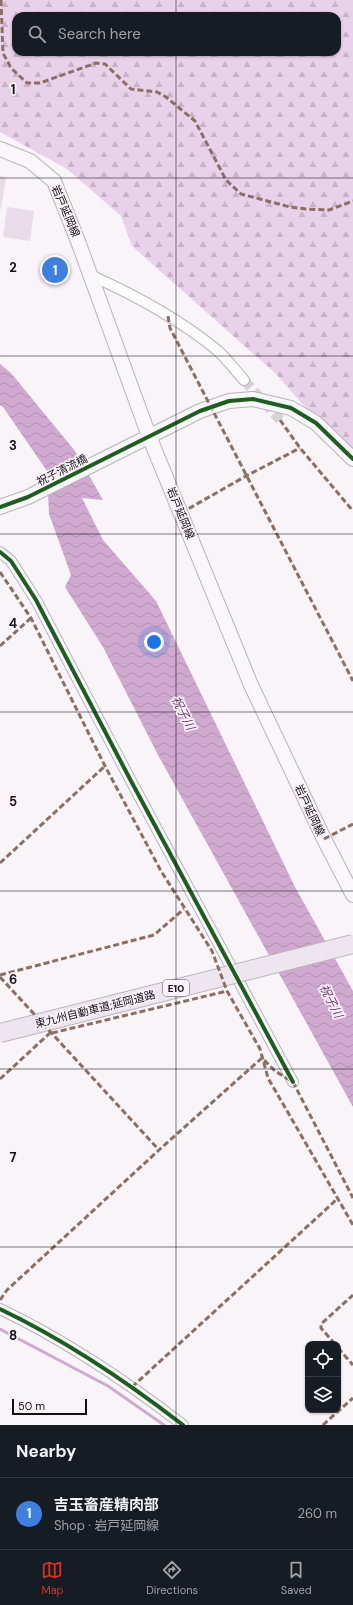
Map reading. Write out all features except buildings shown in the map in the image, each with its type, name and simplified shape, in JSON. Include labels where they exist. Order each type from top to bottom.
[{"type":"highway","name":"東九州自動車道;延岡道路","points":[[0,1032],[353,944]]},
{"type":"main road","name":"岩戸延岡線","points":[[0,149],[30,161],[54,181],[149,436],[251,685],[324,840],[353,895]]},
{"type":"main road","name":"祝子清流橋","points":[[0,507],[28,497],[200,411],[229,401],[253,400],[291,408],[316,424],[353,459]]},
{"type":"street","points":[[90,275],[129,293],[165,313],[218,351],[244,380]]},
{"type":"street","points":[[0,552],[11,561],[36,600],[131,781],[293,1082]]},
{"type":"street","points":[[0,1309],[30,1323],[64,1343],[132,1387],[183,1425]]},
{"type":"green space","points":[[0,0],[353,0],[353,461],[275,373],[132,246],[121,216],[67,169],[0,132]]},
{"type":"water","name":"祝子川","points":[[0,364],[11,373],[75,451],[103,500],[82,498],[103,540],[156,601],[295,887],[353,991],[353,1107],[158,755],[103,647],[65,587],[71,575],[49,514],[47,471],[3,407],[0,405]]},
{"type":"waterway","points":[[0,1329],[108,1386],[164,1425]]},
{"type":"tunnel","points":[[244,380],[280,420]]},
{"type":"marked path","points":[[1,0],[3,53],[11,68],[27,83],[40,83],[96,63],[105,64],[131,89],[157,92],[166,97],[195,121],[226,180],[241,194],[290,207],[306,209],[329,210],[353,201]]},
{"type":"marked path","points":[[168,316],[170,328],[353,681]]},
{"type":"marked path","points":[[280,420],[300,448],[353,511]]},
{"type":"marked path","points":[[181,513],[246,476],[300,448]]},
{"type":"marked path","points":[[0,572],[31,618],[105,766],[161,871],[212,951],[227,991],[260,1049],[268,1078],[353,1225]]},
{"type":"marked path","points":[[0,646],[31,618]]},
{"type":"marked path","points":[[0,863],[105,766]]},
{"type":"marked path","points":[[324,839],[353,824]]},
{"type":"marked path","points":[[0,975],[154,935],[184,909]]},
{"type":"marked path","points":[[0,977],[159,1150]]},
{"type":"marked path","points":[[52,1033],[227,991]]},
{"type":"marked path","points":[[0,1079],[51,1032]]},
{"type":"marked path","points":[[0,1300],[7,1290],[159,1150],[262,1058],[275,1071],[293,1082],[353,1198]]},
{"type":"marked path","points":[[132,1387],[334,1202],[337,1197]]},
{"type":"marked path","points":[[332,1341],[321,1328],[321,1324],[353,1295]]},
{"type":"marked path","points":[[341,1351],[353,1365]]},
{"type":"marked path","points":[[323,1425],[353,1398]]},
{"type":"cycle path","points":[[0,507],[28,497],[200,411],[229,401],[253,399],[291,408],[316,423],[353,459]]},
{"type":"cycle path","points":[[0,552],[11,561],[36,600],[131,781],[293,1082]]},
{"type":"cycle path","points":[[0,1309],[48,1334],[94,1362],[140,1393],[183,1425]]},
{"type":"place","name":"吉玉畜産精肉部","points":[[55,270]]}]
